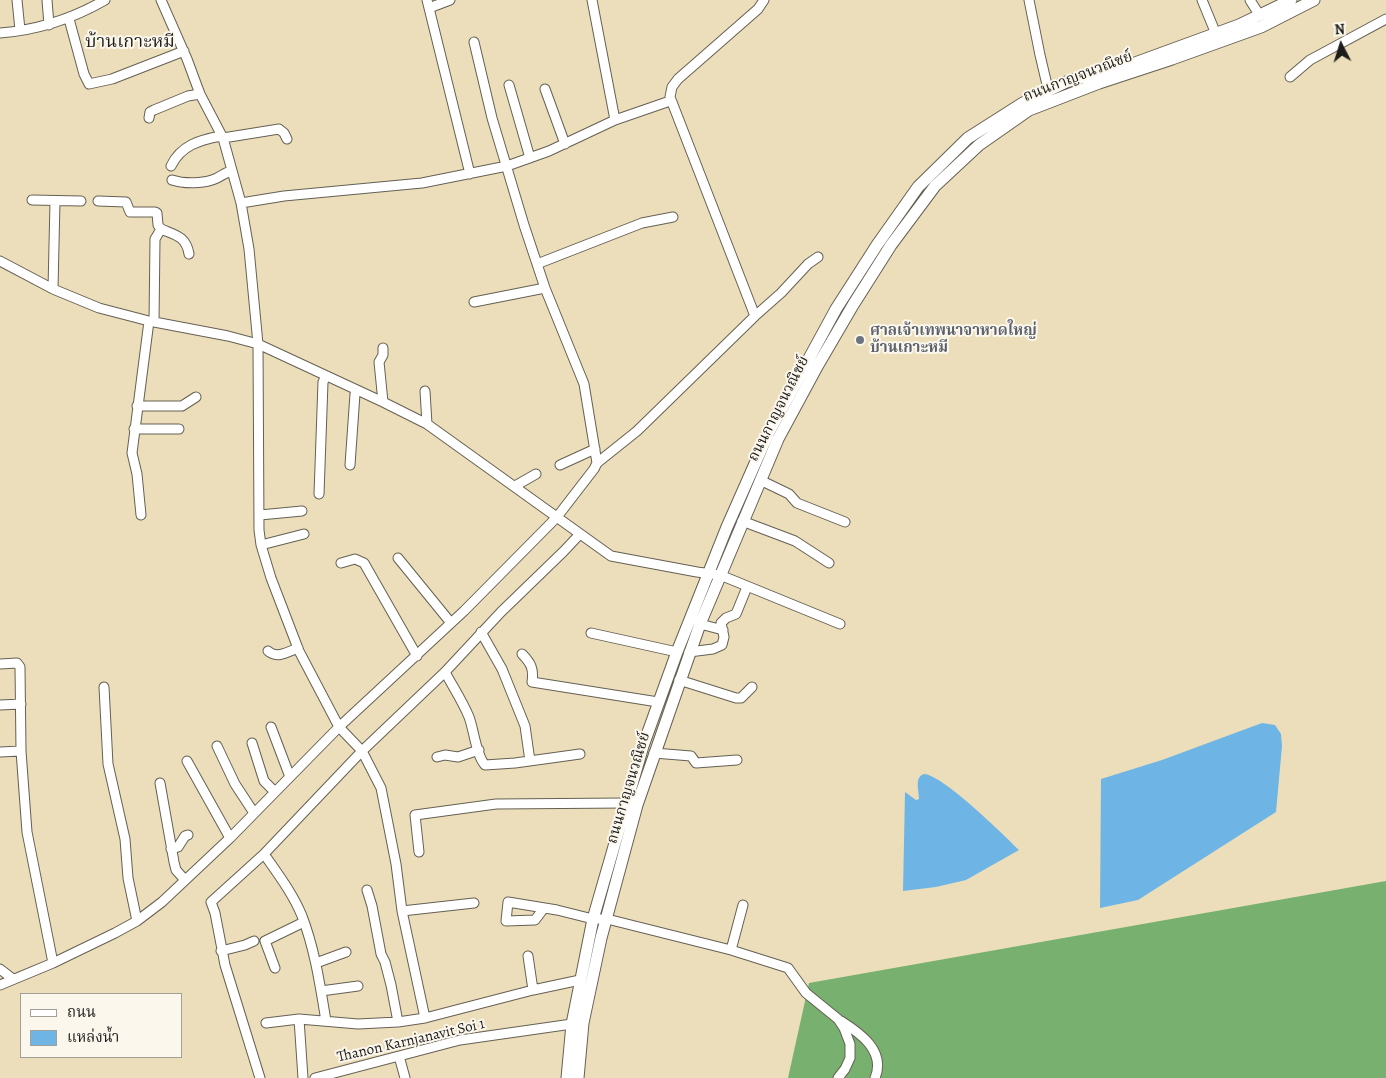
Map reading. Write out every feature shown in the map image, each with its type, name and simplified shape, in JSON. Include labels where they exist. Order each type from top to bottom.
[{"type":"main road","name":"ถนนกาญจนวณิชย์","points":[[567,1078],[572,1024],[593,919],[631,804],[654,753],[700,624],[727,527],[769,432],[836,309],[877,245],[918,187],[968,138],[1023,103],[1048,89],[1066,82],[1135,62],[1216,34],[1260,16],[1291,0]]},
{"type":"main road","name":"ถนนกาญจนวณิชย์","points":[[578,1078],[583,1023],[601,938],[607,919],[631,804],[658,702],[677,652],[714,574],[742,521],[778,439],[818,365],[891,245],[935,186],[979,145],[1029,110],[1099,82],[1172,60],[1261,27],[1314,0]]},
{"type":"street","points":[[18,0],[20,30]]},
{"type":"street","points":[[46,0],[49,25]]},
{"type":"street","points":[[0,33],[49,25],[69,19],[94,3],[105,0]]},
{"type":"street","points":[[161,0],[184,51],[200,94],[222,137],[241,203],[249,249],[258,344],[259,534],[261,545],[271,578],[298,648],[339,727],[362,752],[378,780],[384,798],[402,911],[425,1018]]},
{"type":"street","points":[[450,0],[428,4],[470,174]]},
{"type":"street","points":[[592,0],[615,120]]},
{"type":"street","points":[[754,316],[670,101],[670,92],[678,79],[758,10],[764,0]]},
{"type":"street","points":[[1029,0],[1048,89]]},
{"type":"street","points":[[1202,0],[1216,34]]},
{"type":"street","points":[[1250,0],[1260,16]]},
{"type":"street","points":[[69,19],[84,74],[89,84],[112,78],[184,51]]},
{"type":"street","points":[[1290,77],[1310,60],[1386,19]]},
{"type":"street","points":[[474,42],[492,118],[536,264],[584,384],[597,463]]},
{"type":"street","points":[[509,85],[530,158]]},
{"type":"street","points":[[545,89],[565,144]]},
{"type":"street","points":[[149,118],[150,112],[154,110],[188,96],[200,94]]},
{"type":"street","points":[[241,203],[284,196],[422,183],[507,166],[565,144],[615,120],[670,101]]},
{"type":"street","points":[[171,166],[178,154],[199,141],[279,129],[287,139]]},
{"type":"street","points":[[172,180],[190,183],[216,178],[232,171]]},
{"type":"street","points":[[32,200],[81,202]]},
{"type":"street","points":[[53,289],[56,201]]},
{"type":"street","points":[[98,201],[127,202],[128,210],[133,213],[156,212],[158,225],[161,229],[183,239],[189,254]]},
{"type":"street","points":[[536,264],[642,223],[673,217]]},
{"type":"street","points":[[142,515],[137,474],[132,453],[137,406],[152,321],[155,239],[161,229]]},
{"type":"street","points":[[0,985],[53,963],[138,921],[157,907],[230,838],[339,727],[416,656],[557,517],[590,476],[597,463],[637,431],[754,316],[781,293],[808,264],[818,257]]},
{"type":"street","points":[[0,261],[53,289],[99,308],[258,344],[383,402],[427,424],[604,552],[616,557],[714,574],[840,624]]},
{"type":"street","points":[[474,302],[545,288]]},
{"type":"street","points":[[383,348],[383,355],[379,362],[383,402]]},
{"type":"street","points":[[320,494],[323,382],[326,376]]},
{"type":"street","points":[[350,465],[356,390]]},
{"type":"street","points":[[425,391],[427,424]]},
{"type":"street","points":[[137,406],[182,406],[196,397]]},
{"type":"street","points":[[134,429],[179,429]]},
{"type":"street","points":[[560,465],[595,449]]},
{"type":"street","points":[[515,486],[536,474]]},
{"type":"street","points":[[760,480],[786,492],[797,503],[845,522]]},
{"type":"street","points":[[260,515],[302,511]]},
{"type":"street","points":[[742,521],[794,541],[829,563]]},
{"type":"street","points":[[261,545],[304,534]]},
{"type":"street","points":[[260,1078],[221,951],[215,913],[211,902],[264,854],[362,752],[444,672],[481,632],[579,534]]},
{"type":"street","points":[[398,558],[451,622]]},
{"type":"street","points":[[341,563],[355,559],[364,563],[416,656]]},
{"type":"street","points":[[689,652],[713,649],[720,646],[724,640],[721,625],[723,620],[736,614],[748,587]]},
{"type":"street","points":[[700,624],[723,630]]},
{"type":"street","points":[[481,632],[502,669],[525,726],[530,761]]},
{"type":"street","points":[[591,633],[677,652]]},
{"type":"street","points":[[268,651],[277,655],[298,648]]},
{"type":"street","points":[[522,654],[530,662],[534,671],[532,682],[658,702]]},
{"type":"street","points":[[0,664],[19,664],[21,751],[28,832],[53,963]]},
{"type":"street","points":[[444,672],[466,712],[482,762],[486,766],[580,754]]},
{"type":"street","points":[[679,680],[736,698],[742,698],[752,687]]},
{"type":"street","points":[[104,687],[108,764],[126,839],[128,878],[138,921]]},
{"type":"street","points":[[0,706],[20,704]]},
{"type":"street","points":[[271,727],[290,777]]},
{"type":"street","points":[[252,743],[264,781],[275,792]]},
{"type":"street","points":[[217,746],[235,784],[254,813]]},
{"type":"street","points":[[437,757],[445,755],[458,758],[479,750]]},
{"type":"street","points":[[0,752],[21,751]]},
{"type":"street","points":[[654,753],[691,756],[696,763],[737,760]]},
{"type":"street","points":[[187,761],[230,838]]},
{"type":"street","points":[[160,783],[176,870],[185,880]]},
{"type":"street","points":[[419,852],[415,815],[496,804],[631,804]]},
{"type":"street","points":[[171,849],[178,847],[185,836],[188,835]]},
{"type":"street","points":[[264,854],[291,894],[304,922],[316,963],[326,1021]]},
{"type":"street","points":[[367,890],[381,954],[391,984],[398,1022]]},
{"type":"street","points":[[402,911],[474,903]]},
{"type":"street","points":[[731,950],[743,905]]},
{"type":"street","points":[[544,908],[593,919],[607,919],[731,950],[788,968],[806,994],[861,1035],[870,1044],[877,1061],[878,1072],[875,1078]]},
{"type":"street","points":[[274,968],[266,941],[304,922]]},
{"type":"street","points":[[221,951],[254,941]]},
{"type":"street","points":[[316,963],[346,952]]},
{"type":"street","points":[[528,956],[532,990]]},
{"type":"street","points":[[0,969],[13,979]]},
{"type":"street","points":[[266,1023],[299,1019],[369,1024],[398,1022],[425,1018],[532,990],[580,980]]},
{"type":"street","points":[[321,991],[358,986]]},
{"type":"street","points":[[299,1019],[303,1078]]},
{"type":"street","points":[[838,1019],[847,1034],[850,1049],[848,1064],[838,1078]]},
{"type":"street","name":"Thanon Karnjanavit Soi 1","points":[[316,1078],[339,1075],[399,1056],[460,1040],[572,1024]]},
{"type":"street","points":[[399,1056],[405,1078]]},
{"type":"green space","points":[[1386,881],[1386,1078],[788,1078],[809,983]]},
{"type":"water","points":[[1262,723],[1275,725],[1281,734],[1282,746],[1276,812],[1138,900],[1100,908],[1101,779],[1162,760]]},
{"type":"water","points":[[924,774],[945,784],[1019,850],[966,880],[936,887],[903,891],[905,792],[916,800],[919,799],[918,781]]},
{"type":"place","name":"ศาลเจ้าเทพนาจาหาดใหญ่ บ้านเกาะหมี","points":[[860,340]]},
{"type":"district","name":"บ้านเกาะหมี","points":[[130,43]]}]
